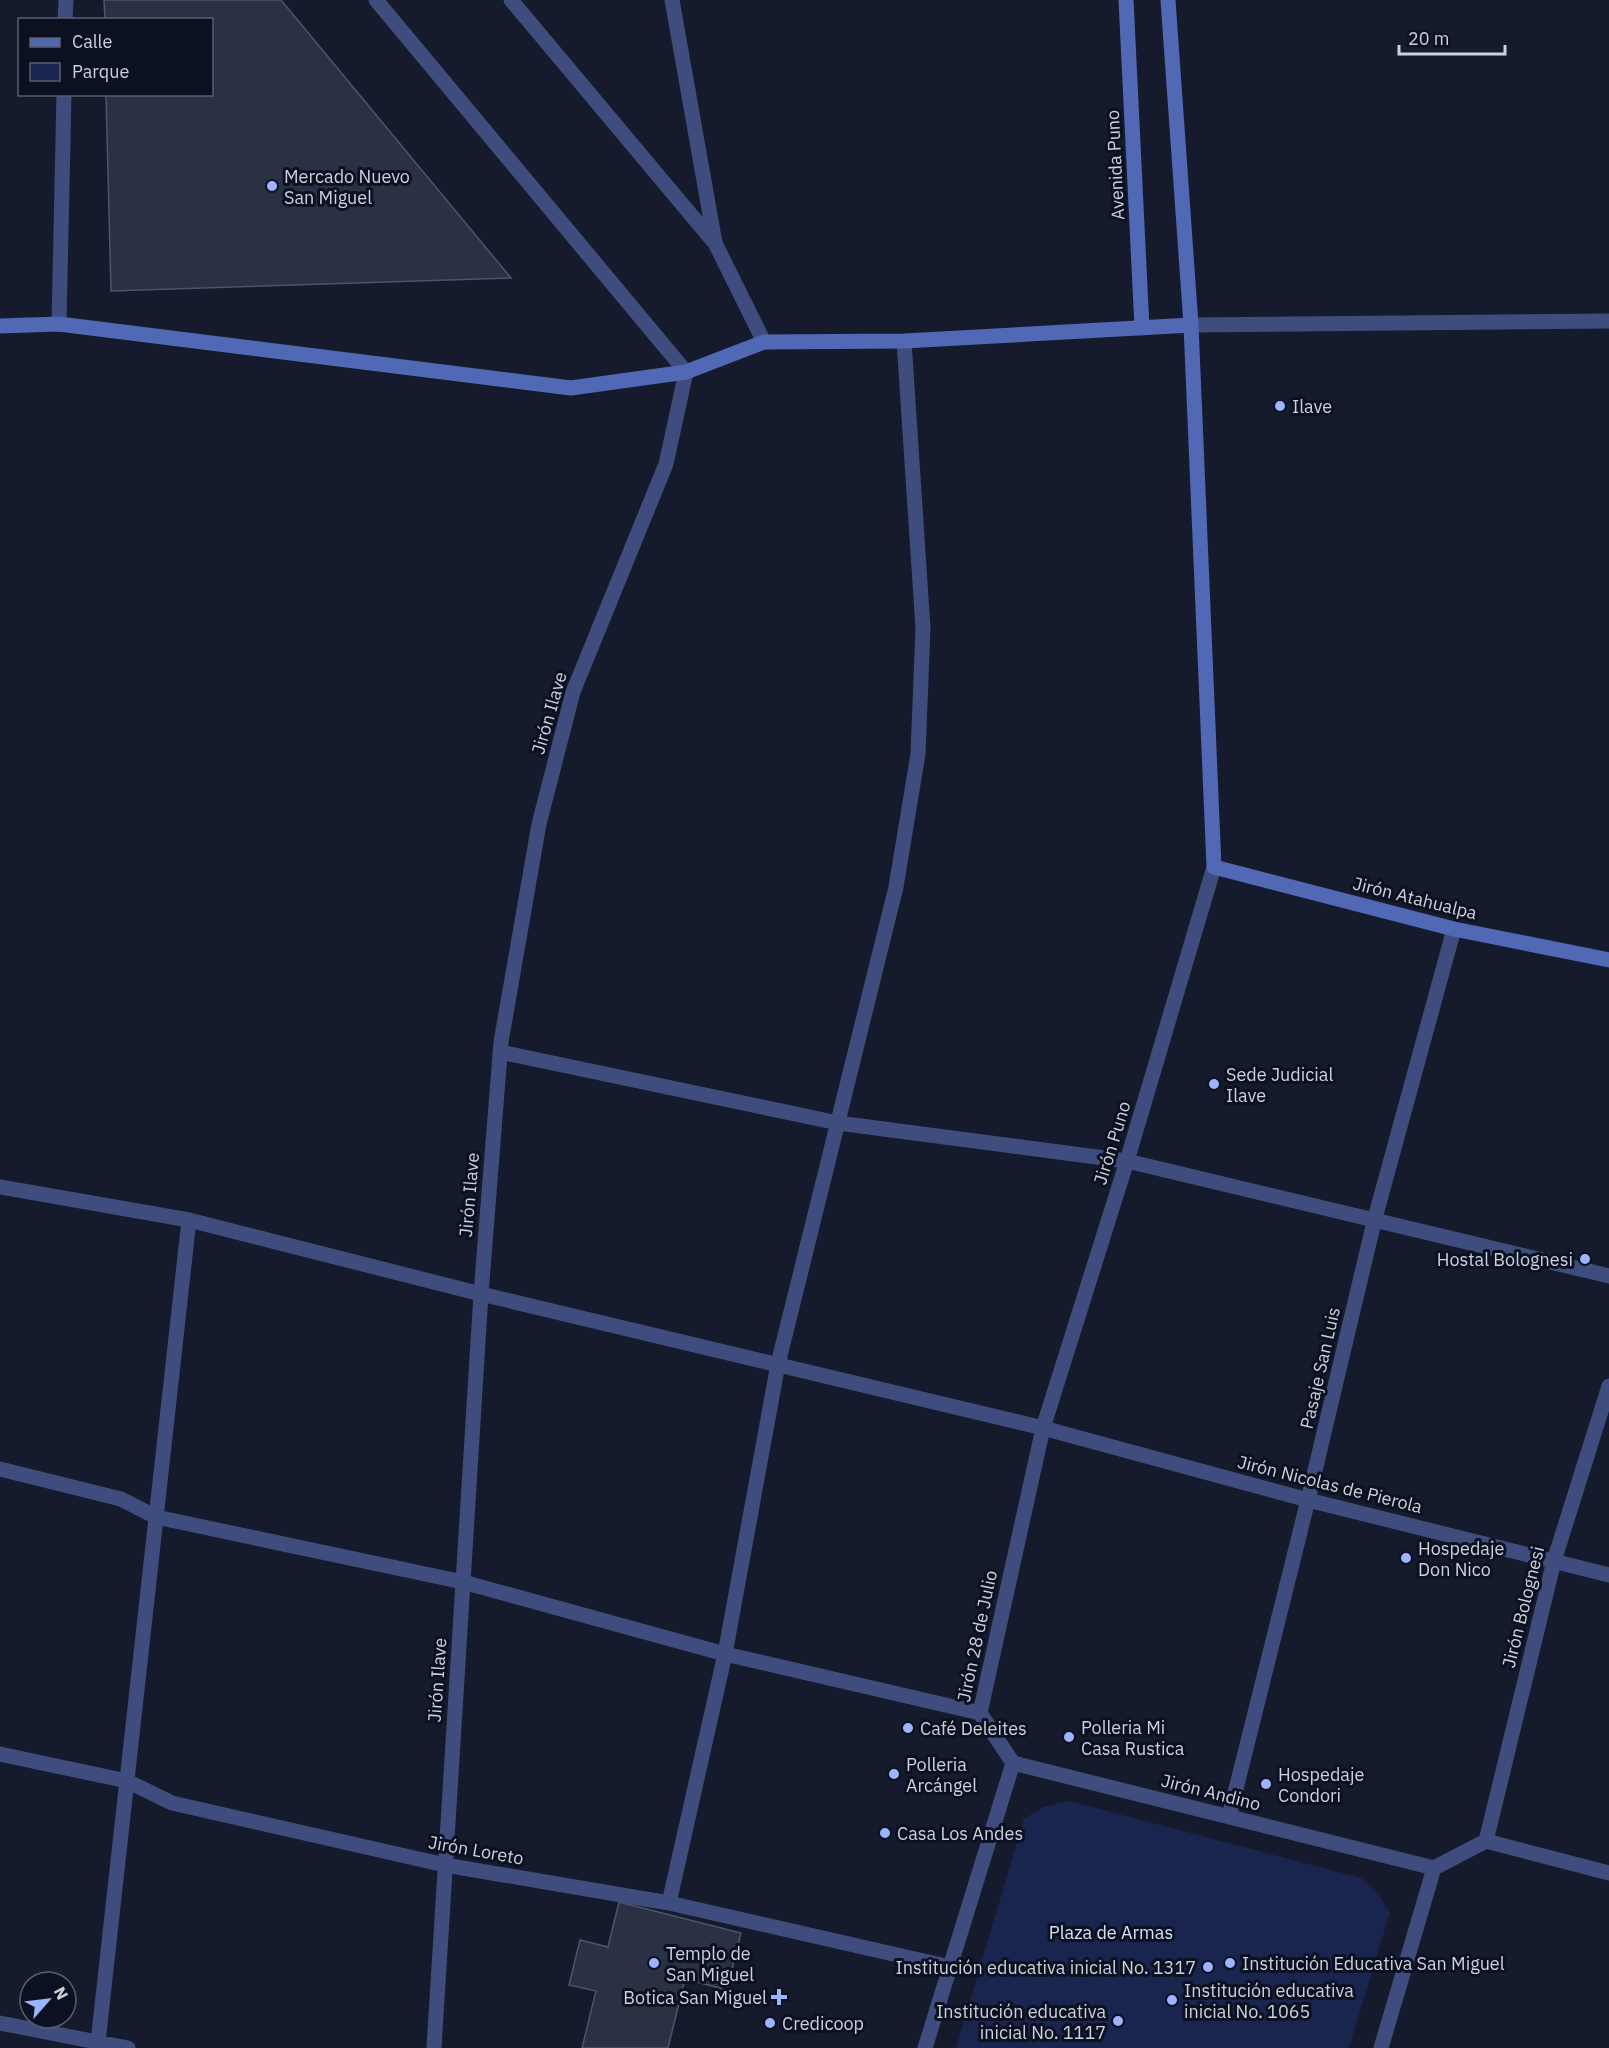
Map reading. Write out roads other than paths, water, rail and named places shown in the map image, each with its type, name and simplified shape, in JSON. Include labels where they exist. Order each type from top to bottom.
[{"type":"street","points":[[65,18],[66,0]]},
{"type":"street","points":[[376,0],[686,372]]},
{"type":"street","points":[[511,0],[715,243],[764,342]]},
{"type":"street","points":[[672,0],[715,243]]},
{"type":"street","name":"Avenida Puno","points":[[1126,0],[1142,328]]},
{"type":"street","points":[[1168,0],[1191,325],[1214,867]]},
{"type":"street","points":[[59,324],[64,96]]},
{"type":"street","points":[[0,326],[59,324],[571,388],[686,372],[764,342],[904,341],[1191,325],[1609,321]]},
{"type":"street","points":[[669,1903],[724,1654],[778,1364],[896,887],[918,754],[923,628],[904,341]]},
{"type":"street","name":"Jirón Ilave","points":[[434,2048],[481,1294],[500,1052],[539,824],[573,692],[666,464],[686,372]]},
{"type":"street","name":"Jirón Atahualpa","points":[[1214,867],[1454,929],[1609,960]]},
{"type":"street","name":"Jirón Puno","points":[[1043,1428],[1127,1161],[1214,867]]},
{"type":"street","name":"Pasaje San Luis","points":[[1229,1817],[1375,1218],[1454,929]]},
{"type":"street","points":[[500,1052],[838,1123],[1127,1161],[1609,1275]]},
{"type":"street","name":"Jirón Nicolas de Pierola","points":[[0,1187],[189,1220],[481,1294],[1043,1428],[1308,1500],[1609,1575]]},
{"type":"street","points":[[98,2042],[189,1220]]},
{"type":"street","name":"Jirón Bolognesi","points":[[1486,1841],[1554,1561],[1609,1386]]},
{"type":"street","name":"Jirón 28 de Julio","points":[[1013,1763],[980,1713],[1043,1428]]},
{"type":"street","points":[[0,1469],[121,1499],[156,1517],[463,1582],[724,1654],[980,1713]]},
{"type":"street","name":"Jirón Loreto","points":[[0,1754],[127,1782],[172,1803],[445,1865],[669,1903],[950,1967]]},
{"type":"street","points":[[925,2048],[1013,1763]]},
{"type":"street","name":"Jirón Andino","points":[[1013,1763],[1434,1868]]},
{"type":"street","points":[[1381,2048],[1434,1868],[1486,1841],[1609,1873]]},
{"type":"street","points":[[0,2023],[128,2048]]},
{"type":"place","name":"Mercado Nuevo San Miguel","points":[[272,186]]},
{"type":"place","name":"Ilave","points":[[1280,406]]},
{"type":"place","name":"Sede Judicial Ilave","points":[[1214,1084]]},
{"type":"place","name":"Hostal Bolognesi","points":[[1585,1259]]},
{"type":"place","name":"Hospedaje Don Nico","points":[[1406,1558]]},
{"type":"place","name":"Café Deleites","points":[[908,1728]]},
{"type":"place","name":"Polleria Mi Casa Rustica","points":[[1069,1737]]},
{"type":"place","name":"Polleria Arcángel","points":[[894,1774]]},
{"type":"place","name":"Hospedaje Condori","points":[[1266,1784]]},
{"type":"place","name":"Casa Los Andes","points":[[885,1833]]},
{"type":"place","name":"Templo de San Miguel","points":[[654,1963]]},
{"type":"place","name":"Institución Educativa San Miguel","points":[[1230,1963]]},
{"type":"place","name":"Institución educativa inicial No. 1317","points":[[1208,1967]]},
{"type":"place","name":"Botica San Miguel","points":[[779,1997]]},
{"type":"place","name":"Institución educativa inicial No. 1065","points":[[1172,2000]]},
{"type":"place","name":"Institución educativa inicial No. 1117","points":[[1118,2021]]},
{"type":"place","name":"Credicoop","points":[[770,2023]]},
{"type":"park label","name":"Plaza de Armas","points":[[1111,1932]]}]
